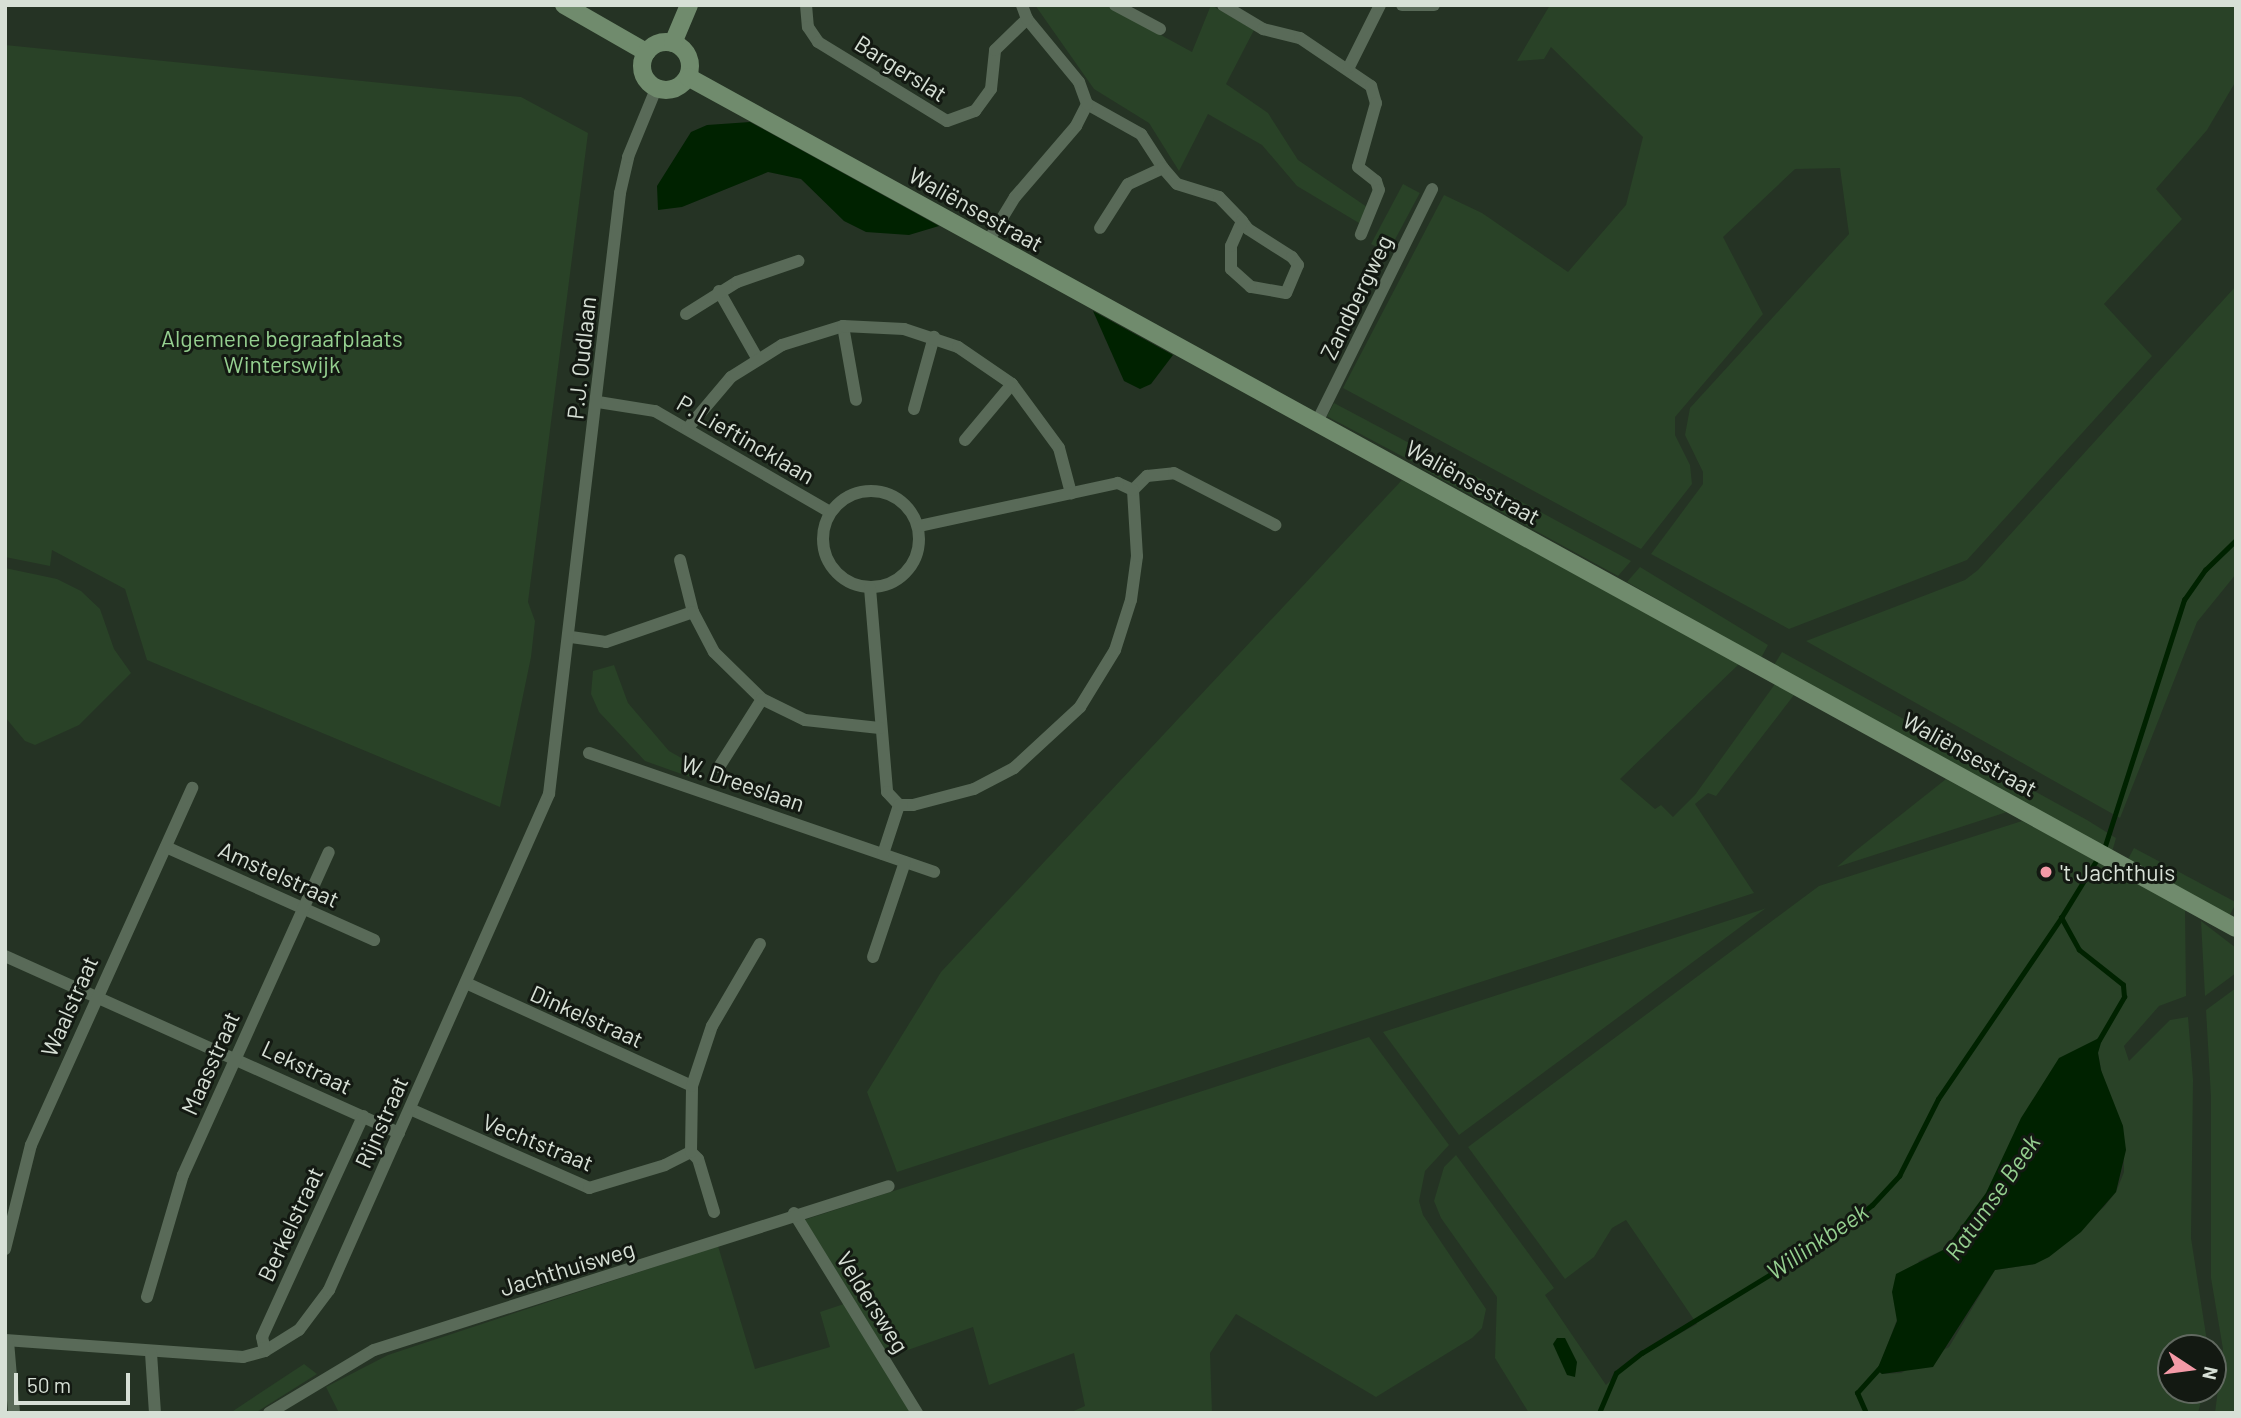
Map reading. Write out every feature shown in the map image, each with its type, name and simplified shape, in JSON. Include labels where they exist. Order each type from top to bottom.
[{"type":"street","points":[[564,5],[646,52]]},
{"type":"street","points":[[673,43],[689,5]]},
{"type":"street","name":"Bargerslat","points":[[806,5],[808,27],[818,41],[947,121],[975,111],[991,89],[995,50],[1008,33],[1027,19]]},
{"type":"street","points":[[1022,5],[1027,19],[1079,82],[1087,104],[1141,134],[1177,184],[1219,197],[1242,221],[1298,265],[1286,293],[1251,287],[1231,269],[1231,246],[1242,221]]},
{"type":"street","points":[[1115,5],[1160,29]]},
{"type":"street","points":[[1223,5],[1263,30],[1300,38],[1349,67],[1371,86],[1376,103],[1358,167],[1376,181],[1379,190],[1361,234]]},
{"type":"street","points":[[1349,67],[1380,5]]},
{"type":"street","points":[[1402,5],[1434,5]]},
{"type":"street","points":[[663,42],[673,43],[687,53],[688,77],[674,89],[656,89],[644,77],[646,52],[663,42]]},
{"type":"street","name":"Waliënsestraat","points":[[688,77],[2236,928]]},
{"type":"street","name":"P.J. Oudlaan","points":[[571,637],[620,193],[628,157],[656,89]]},
{"type":"street","points":[[987,243],[1015,197],[1076,126],[1087,104]]},
{"type":"street","points":[[1100,228],[1128,184],[1163,168]]},
{"type":"street","name":"Zandbergweg","points":[[1316,424],[1432,189]]},
{"type":"street","points":[[685,314],[719,291],[798,261]]},
{"type":"street","points":[[719,291],[757,358]]},
{"type":"street","points":[[843,326],[856,400]]},
{"type":"street","points":[[687,429],[707,401],[757,358],[807,335],[843,326],[904,329],[958,346],[1012,384],[1059,448],[1072,493]]},
{"type":"street","points":[[914,409],[934,337]]},
{"type":"street","points":[[965,440],[1012,384]]},
{"type":"street","name":"P. Lieftincklaan","points":[[598,402],[655,411],[830,512]]},
{"type":"street","points":[[1133,490],[1118,483],[919,526],[915,561],[888,585],[870,588],[887,792],[900,805],[913,805],[974,789],[1014,768],[1080,707],[1115,650],[1131,600],[1137,556],[1133,490],[1147,476],[1174,473],[1275,525]]},
{"type":"street","name":"P. Lieftincklaan","points":[[870,588],[850,583],[834,570],[824,552],[822,531],[830,512],[843,498],[860,491],[879,490],[897,496],[910,509],[919,526]]},
{"type":"street","points":[[680,560],[693,612],[714,652],[762,699],[805,720],[880,729]]},
{"type":"street","points":[[571,637],[606,642],[693,612]]},
{"type":"street","name":"Rijnstraat","points":[[7,1340],[215,1358],[265,1351],[299,1330],[329,1290],[550,794],[571,637]]},
{"type":"street","points":[[719,767],[762,699]]},
{"type":"street","name":"W. Dreeslaan","points":[[589,753],[934,872]]},
{"type":"street","name":"Waalstraat","points":[[5,1249],[31,1145],[192,788]]},
{"type":"street","points":[[883,854],[900,805]]},
{"type":"street","name":"Amstelstraat","points":[[166,847],[374,940]]},
{"type":"street","name":"Maasstraat","points":[[147,1297],[183,1175],[328,852]]},
{"type":"street","points":[[873,957],[905,862]]},
{"type":"street","points":[[714,1212],[698,1159],[691,1152],[692,1086],[712,1026],[760,944]]},
{"type":"street","name":"Lekstraat","points":[[5,956],[236,1057],[399,1133]]},
{"type":"street","name":"Dinkelstraat","points":[[466,983],[692,1086]]},
{"type":"street","name":"Vechtstraat","points":[[410,1110],[589,1188],[665,1165],[691,1152]]},
{"type":"street","name":"Berkelstraat","points":[[265,1351],[262,1337],[363,1116]]},
{"type":"street","name":"Jachthuisweg","points":[[269,1413],[374,1350],[692,1251],[794,1213],[889,1186]]},
{"type":"street","name":"Veldersweg","points":[[794,1213],[917,1413]]},
{"type":"street","points":[[7,1340],[14,1413]]},
{"type":"street","points":[[151,1353],[155,1413]]},
{"type":"green space","points":[[1035,5],[1106,5],[1192,52],[1211,5],[1254,30],[1226,84],[1268,113],[1298,160],[1367,207],[1359,223],[1297,186],[1262,145],[1208,114],[1179,171],[1149,123],[1094,89]]},
{"type":"green space","points":[[1550,5],[2236,5],[2236,81],[2207,130],[2156,189],[2182,219],[2104,304],[2152,356],[1967,560],[1789,629],[1651,554],[1703,484],[1703,472],[1685,435],[1690,408],[1849,234],[1840,168],[1795,169],[1723,237],[1763,314],[1675,417],[1675,435],[1690,465],[1692,484],[1641,549],[1343,388],[1444,195],[1482,213],[1568,272],[1626,205],[1643,137],[1551,47],[1544,59],[1517,61]]},
{"type":"green space","name":"Algemene begraafplaats Winterswijk","points":[[5,45],[521,97],[588,133],[528,602],[535,621],[531,657],[500,807],[147,660],[125,589],[52,550],[50,566],[5,557]]},
{"type":"green space","points":[[1403,184],[1420,193],[1388,253],[1371,244]]},
{"type":"green space","points":[[2236,286],[2236,574],[2197,622],[2120,818],[1806,641],[1965,580],[1978,570]]},
{"type":"green space","points":[[1334,403],[1420,449],[1413,462],[1327,416]]},
{"type":"green space","points":[[1436,454],[1631,561],[1618,576],[1423,469]]},
{"type":"green space","points":[[1402,480],[1739,664],[1620,779],[1655,809],[1661,805],[1673,817],[1695,795],[1775,684],[1794,695],[1716,796],[1708,793],[1695,804],[1754,893],[897,1172],[867,1092],[941,972]]},
{"type":"green space","points":[[1640,567],[1768,645],[1761,658],[1627,582]]},
{"type":"green space","points":[[5,568],[57,579],[81,591],[100,609],[114,649],[131,673],[79,725],[35,745],[25,741],[5,717]]},
{"type":"green space","points":[[1782,652],[2087,820],[2116,838],[2112,852],[1774,665]]},
{"type":"green space","points":[[614,665],[628,703],[669,751],[685,760],[690,777],[645,761],[599,712],[591,694],[593,671]]},
{"type":"green space","points":[[1946,779],[2007,812],[1837,867],[1854,852]]},
{"type":"green space","points":[[2022,821],[2185,907],[2186,996],[2159,1006],[2124,1046],[2129,1061],[2170,1020],[2188,1017],[2193,1080],[2191,1238],[2206,1334],[2157,1334],[2157,1404],[2200,1404],[2198,1413],[1529,1413],[1495,1358],[1497,1297],[1441,1218],[1434,1201],[1444,1167],[1456,1155],[1554,1288],[1545,1295],[1606,1385],[1632,1360],[1697,1324],[1626,1220],[1612,1228],[1594,1257],[1565,1279],[1468,1147],[1819,886]],"holes":[[[2098,1053],[2104,1084],[2123,1126],[2124,1172],[2116,1192],[2104,1207],[2035,1264],[1995,1270],[1949,1347],[1901,1373],[1882,1374],[1878,1370],[1919,1261],[1945,1249],[1986,1193],[2035,1098]]]},
{"type":"green space","points":[[2134,848],[2236,902],[2229,916],[2127,861]]},
{"type":"green space","points":[[1766,908],[1459,1135],[1383,1032],[1761,910]]},
{"type":"green space","points":[[2201,921],[2236,948],[2236,973],[2205,996]]},
{"type":"green space","points":[[2236,988],[2236,1413],[2215,1413],[2216,1404],[2227,1404],[2227,1334],[2220,1334],[2211,1278],[2211,1097],[2206,1010]]},
{"type":"green space","points":[[1369,1037],[1449,1145],[1425,1171],[1419,1201],[1423,1215],[1486,1309],[1482,1328],[1472,1338],[1376,1397],[1236,1314],[1210,1353],[1212,1413],[1069,1413],[1085,1406],[1074,1353],[989,1385],[973,1327],[888,1357],[804,1220]]},
{"type":"green space","points":[[718,1246],[755,1369],[830,1347],[820,1312],[844,1304],[911,1413],[339,1413],[326,1387],[388,1355]]},
{"type":"green space","points":[[304,1364],[317,1374],[255,1413],[230,1413]]},
{"type":"water","points":[[750,122],[939,226],[909,235],[866,232],[844,221],[801,179],[768,172],[682,207],[658,210],[657,186],[691,132],[707,125]]},
{"type":"water","points":[[1093,311],[1173,355],[1151,384],[1140,389],[1124,381]]},
{"type":"water","points":[[2103,1036],[2098,1053],[2101,1070],[2123,1126],[2126,1150],[2116,1192],[2081,1232],[2049,1257],[2035,1264],[1995,1270],[1933,1367],[1882,1374],[1877,1370],[1897,1321],[1892,1292],[1896,1274],[1945,1249],[1986,1193],[2021,1118],[2059,1058]]},
{"type":"water","points":[[1557,1338],[1565,1338],[1577,1362],[1575,1377],[1567,1375],[1553,1344]]},
{"type":"waterway","name":"Ratumse Beek","points":[[2104,849],[2184,600],[2205,570],[2236,540]]},
{"type":"waterway","name":"Ratumse Beek","points":[[2099,856],[2061,918],[2079,950],[2123,985],[2124,997],[2099,1040]]},
{"type":"waterway","name":"Willinkbeek","points":[[1599,1413],[1616,1373],[1642,1353],[1833,1236],[1872,1205],[1899,1176],[1938,1099],[2061,918]]},
{"type":"waterway","name":"Ratumse Beek","points":[[1866,1413],[1857,1393],[1881,1366]]},
{"type":"place","name":"'t Jachthuis","points":[[2046,872]]}]
